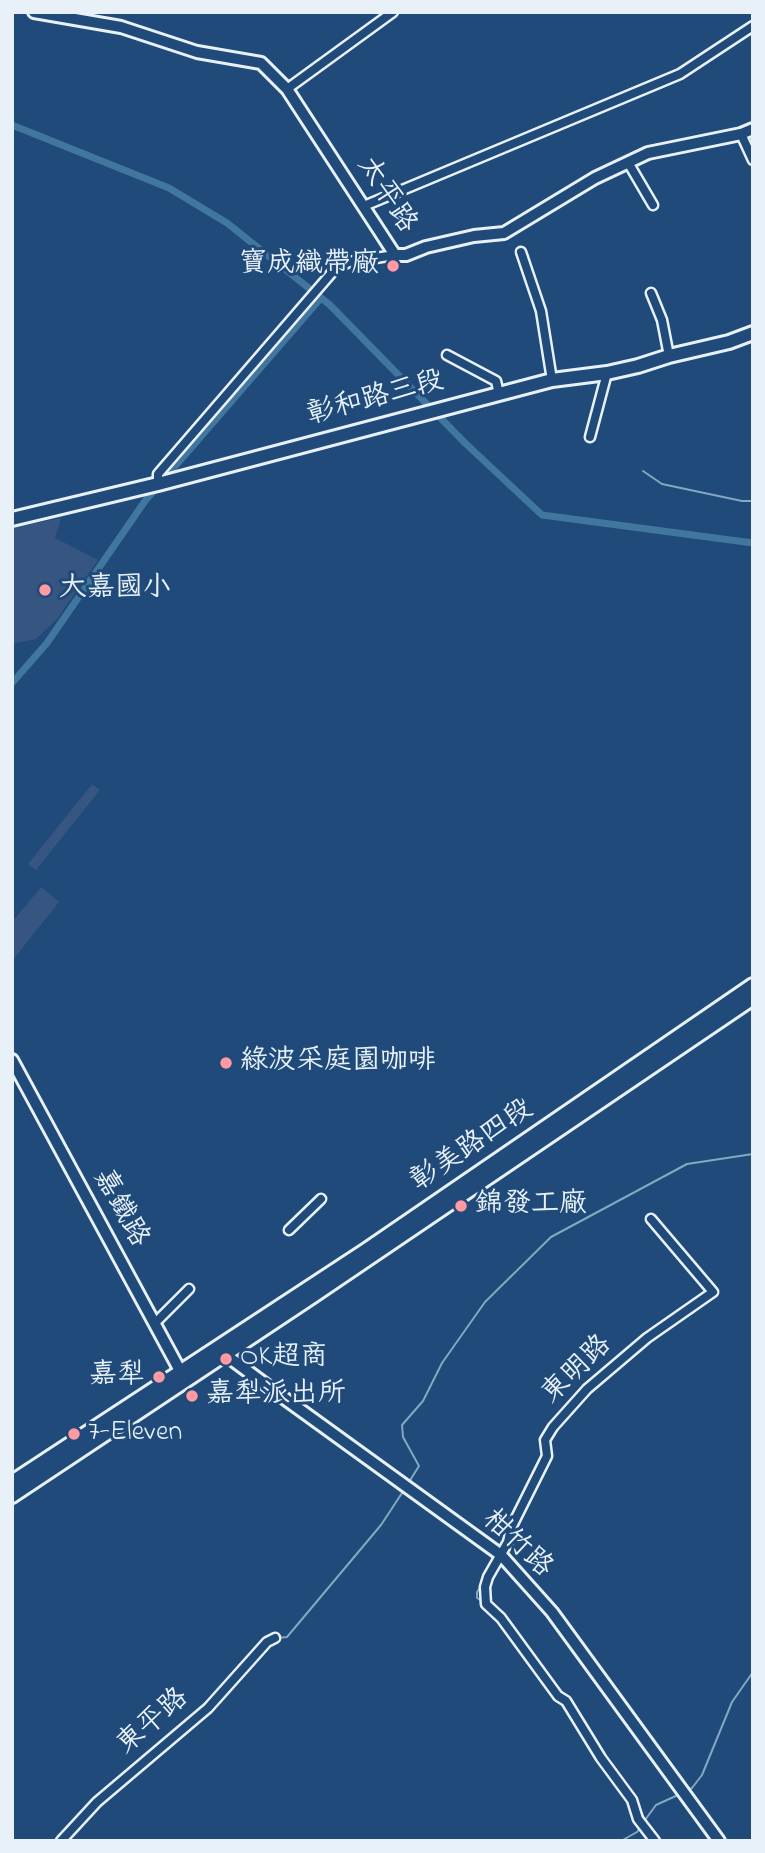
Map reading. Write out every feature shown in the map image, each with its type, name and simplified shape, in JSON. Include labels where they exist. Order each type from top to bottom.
[{"type":"main road","name":"彰和路三段","points":[[12,519],[552,380],[607,373],[729,342],[753,333]]},
{"type":"main road","name":"彰美路四段","points":[[223,1351],[753,985]]},
{"type":"main road","name":"彰美路四段","points":[[223,1351],[753,998]]},
{"type":"main road","points":[[12,1482],[223,1351]]},
{"type":"main road","points":[[12,1496],[183,1376]]},
{"type":"street","name":"太平路","points":[[34,12],[121,27],[197,52],[261,63],[287,89],[395,255],[406,255],[474,236],[504,233],[595,178],[648,153],[741,134],[753,129]]},
{"type":"street","points":[[287,89],[393,12]]},
{"type":"street","points":[[364,206],[680,74],[753,26]]},
{"type":"street","points":[[741,134],[753,160]]},
{"type":"street","points":[[629,164],[653,205]]},
{"type":"street","points":[[521,252],[541,311],[552,380]]},
{"type":"street","points":[[163,482],[158,474],[335,269],[349,262],[395,255]]},
{"type":"street","points":[[651,293],[662,320],[669,356]]},
{"type":"street","points":[[447,355],[496,380],[499,394]]},
{"type":"street","points":[[590,437],[607,373]]},
{"type":"street","name":"嘉鐵路","points":[[12,1060],[183,1376]]},
{"type":"street","points":[[289,1230],[321,1199]]},
{"type":"street","name":"東明路","points":[[651,1219],[713,1292],[638,1345],[587,1389],[553,1427],[545,1440],[547,1456],[511,1528],[508,1542],[488,1577],[486,1604],[501,1618],[558,1696],[566,1701],[601,1758],[632,1800],[638,1819],[655,1841]]},
{"type":"street","points":[[155,1323],[189,1289]]},
{"type":"street","name":"柑竹路","points":[[223,1351],[501,1555],[552,1612],[719,1841]]},
{"type":"street","name":"東平路","points":[[61,1841],[97,1802],[208,1708],[267,1642],[275,1638]]},
{"type":"shaded area","name":"大嘉國小","points":[[61,518],[55,538],[98,560],[57,619],[36,639],[12,644],[12,528]]},
{"type":"shaded area","points":[[92,784],[100,790],[36,870],[28,864]]},
{"type":"shaded area","points":[[41,887],[59,902],[12,961],[12,922]]},
{"type":"waterway","points":[[12,125],[169,188],[227,223],[330,305],[465,443],[542,515],[753,543]]},
{"type":"waterway","points":[[12,683],[47,643],[145,501],[321,298]]},
{"type":"waterway","points":[[643,471],[662,484],[753,501]]},
{"type":"waterway","points":[[409,1482],[419,1466],[403,1437],[402,1425],[423,1401],[442,1363],[485,1302],[551,1237],[687,1164],[753,1154]]},
{"type":"waterway","points":[[670,1327],[694,1312]]},
{"type":"waterway","points":[[278,1638],[287,1637],[381,1525],[404,1490]]},
{"type":"waterway","points":[[481,1586],[477,1598],[482,1601]]},
{"type":"waterway","points":[[540,1664],[561,1693]]},
{"type":"waterway","points":[[686,1791],[692,1788],[702,1775],[732,1702],[753,1672]]},
{"type":"waterway","points":[[645,1820],[656,1805],[678,1795]]},
{"type":"waterway","points":[[638,1805],[647,1825]]},
{"type":"waterway","points":[[621,1841],[640,1828]]},
{"type":"place","name":"寶成織帶廠","points":[[393,266]]},
{"type":"place","name":"大嘉國小","points":[[45,590]]},
{"type":"place","name":"綠波采庭園咖啡","points":[[226,1063]]},
{"type":"place","name":"錦發工廠","points":[[461,1206]]},
{"type":"place","name":"OK超商","points":[[226,1359]]},
{"type":"place","name":"嘉犁","points":[[159,1377]]},
{"type":"place","name":"嘉犁派出所","points":[[192,1396]]},
{"type":"place","name":"7-Eleven","points":[[74,1434]]}]
